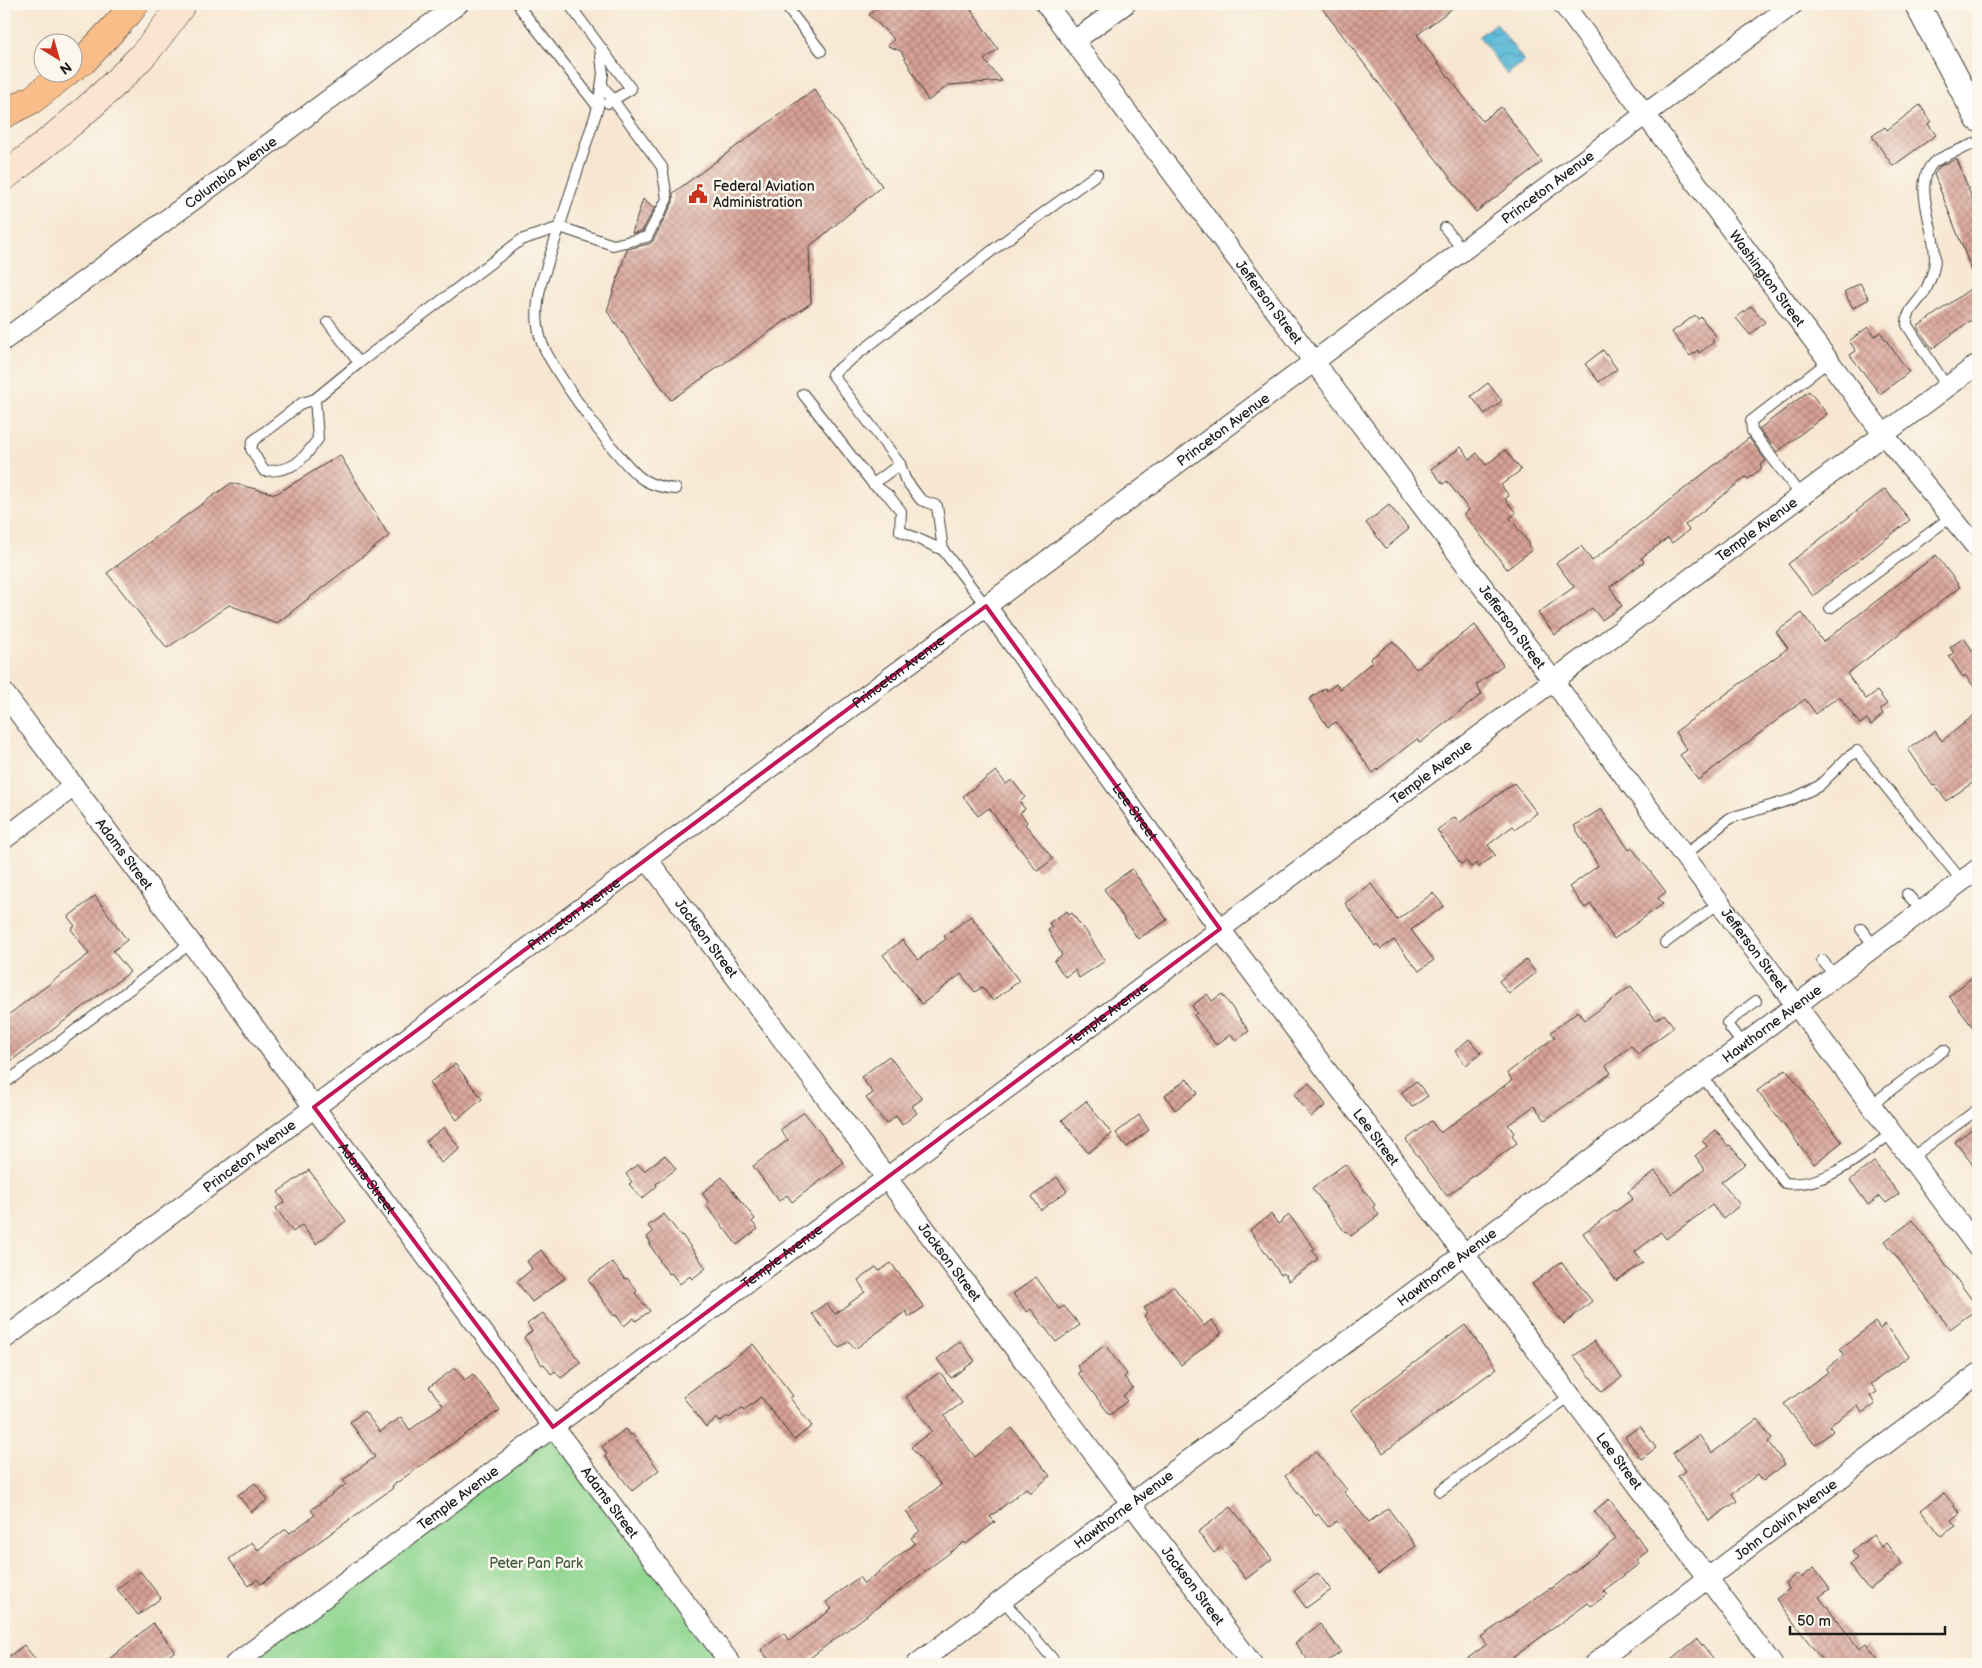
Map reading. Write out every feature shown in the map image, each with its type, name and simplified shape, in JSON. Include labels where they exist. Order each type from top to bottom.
[{"type":"highway","points":[[82,61],[134,4]]},
{"type":"highway","points":[[4,114],[33,99],[54,82]]},
{"type":"main road","points":[[4,177],[66,128],[103,95],[144,54],[182,4]]},
{"type":"street","name":"Columbia Avenue","points":[[4,340],[458,4]]},
{"type":"street","name":"Jefferson Street","points":[[1046,4],[1978,1248]]},
{"type":"street","points":[[1074,41],[1125,4]]},
{"type":"street","name":"Washington Street","points":[[1563,4],[1884,435],[1978,549]]},
{"type":"street","name":"Princeton Avenue","points":[[4,1339],[1792,4]]},
{"type":"street","points":[[1917,4],[1978,120]]},
{"type":"street","name":"Temple Avenue","points":[[235,1664],[1978,364]]},
{"type":"street","name":"Lee Street","points":[[986,606],[1220,929],[1772,1664]]},
{"type":"street","name":"Adams Street","points":[[4,693],[732,1664]]},
{"type":"street","points":[[4,839],[74,786]]},
{"type":"street","name":"Jackson Street","points":[[647,859],[1252,1664]]},
{"type":"street","name":"Hawthorne Avenue","points":[[917,1664],[1978,869]]},
{"type":"street","name":"John Calvin Avenue","points":[[1594,1664],[1978,1374]]},
{"type":"lane","points":[[520,4],[520,8],[598,108]]},
{"type":"lane","points":[[569,4],[631,89],[614,101],[598,108]]},
{"type":"lane","points":[[784,4],[821,51]]},
{"type":"lane","points":[[600,47],[602,85],[598,108],[541,284],[538,301],[538,328],[546,354],[555,369],[632,470],[643,480],[660,487],[676,489]]},
{"type":"lane","points":[[315,399],[318,439],[304,458],[289,467],[282,471],[264,471],[251,449],[253,441],[302,403],[315,399],[359,363],[521,240],[560,227],[613,245],[647,237],[667,199],[662,167],[602,85]]},
{"type":"lane","points":[[1947,387],[1907,325],[1908,314],[1924,292],[1934,270],[1934,248],[1925,194],[1925,174],[1934,162],[1978,142]]},
{"type":"lane","points":[[943,550],[937,506],[921,500],[905,478],[900,464],[832,374],[1002,243],[1097,174]]},
{"type":"lane","points":[[1445,228],[1463,250]]},
{"type":"lane","points":[[328,322],[359,363]]},
{"type":"lane","points":[[1801,496],[1752,431],[1751,421],[1829,361]]},
{"type":"lane","points":[[803,394],[872,484],[888,495],[901,511],[900,531],[943,550],[986,606]]},
{"type":"lane","points":[[872,484],[900,464]]},
{"type":"lane","points":[[1830,608],[1952,516]]},
{"type":"lane","points":[[1684,856],[1730,818],[1790,800],[1819,786],[1847,758],[1857,751],[1962,881]]},
{"type":"lane","points":[[1908,894],[1922,911]]},
{"type":"lane","points":[[1665,943],[1719,903]]},
{"type":"lane","points":[[1861,929],[1875,947]]},
{"type":"lane","points":[[4,1084],[191,943]]},
{"type":"lane","points":[[1822,960],[1835,976]]},
{"type":"lane","points":[[1743,1045],[1728,1025],[1756,1001]]},
{"type":"lane","points":[[1871,1105],[1944,1050]]},
{"type":"lane","points":[[1702,1076],[1786,1184],[1798,1185],[1814,1182],[1836,1172],[1892,1133]]},
{"type":"lane","points":[[1911,1158],[1978,1109]]},
{"type":"lane","points":[[1440,1491],[1570,1396]]},
{"type":"lane","points":[[1003,1600],[1056,1664]]},
{"type":"highlighted area","points":[[986,606],[1220,929],[553,1427],[314,1107]]},
{"type":"green space","name":"Peter Pan Park","points":[[554,1418],[741,1664],[246,1664]]},
{"type":"water","points":[[1496,23],[1524,61],[1507,75],[1479,36]]},
{"type":"building","points":[[879,4],[967,4],[998,49],[984,60],[1002,81],[949,85],[928,101],[901,51],[888,46],[894,39],[869,15]]},
{"type":"building","points":[[1319,4],[1458,4],[1417,35],[1482,121],[1501,107],[1542,162],[1476,212]]},
{"type":"building","points":[[814,89],[882,186],[809,247],[811,303],[671,400],[607,311],[627,249],[649,244],[653,241],[673,202],[673,193]]},
{"type":"building","points":[[1920,105],[1931,121],[1928,124],[1936,135],[1893,166],[1872,136],[1885,127],[1887,130]]},
{"type":"building","points":[[1957,159],[1978,214],[1978,315],[1932,349],[1917,327],[1977,284],[1934,174],[1940,166]]},
{"type":"building","points":[[643,199],[653,208],[656,206],[642,231],[632,233]]},
{"type":"building","points":[[1860,283],[1869,299],[1853,308],[1844,292]]},
{"type":"building","points":[[1751,306],[1765,322],[1750,335],[1736,318]]},
{"type":"building","points":[[1695,315],[1698,319],[1701,317],[1716,336],[1712,339],[1714,342],[1699,353],[1698,350],[1690,356],[1672,332]]},
{"type":"building","points":[[1868,327],[1875,336],[1880,332],[1909,372],[1880,394],[1850,355],[1856,351],[1849,341]]},
{"type":"building","points":[[1603,350],[1617,369],[1599,382],[1585,364]]},
{"type":"building","points":[[1488,383],[1502,401],[1485,414],[1471,396]]},
{"type":"building","points":[[1809,391],[1827,414],[1777,452],[1759,429]]},
{"type":"building","points":[[1749,438],[1766,461],[1760,465],[1762,468],[1748,479],[1746,477],[1685,525],[1689,530],[1672,543],[1668,538],[1641,558],[1644,562],[1610,587],[1622,606],[1602,620],[1592,608],[1555,635],[1538,613],[1574,587],[1556,563],[1581,546],[1592,561]]},
{"type":"building","points":[[1461,447],[1470,459],[1477,453],[1486,465],[1505,450],[1521,470],[1501,485],[1509,496],[1505,499],[1516,513],[1510,518],[1532,550],[1507,569],[1464,514],[1469,510],[1447,481],[1443,484],[1431,469]]},
{"type":"building","points":[[340,455],[389,536],[277,623],[229,605],[167,648],[107,573],[231,483],[276,494]]},
{"type":"building","points":[[1885,489],[1910,520],[1813,596],[1788,564]]},
{"type":"building","points":[[1389,505],[1409,529],[1386,548],[1366,523]]},
{"type":"building","points":[[1936,555],[1960,587],[1847,674],[1866,699],[1877,691],[1887,704],[1880,709],[1883,714],[1871,725],[1867,719],[1860,724],[1839,696],[1816,714],[1805,699],[1698,780],[1680,755],[1687,750],[1675,732],[1788,648],[1776,632],[1802,613],[1823,642]]},
{"type":"building","points":[[1475,625],[1503,665],[1476,685],[1482,694],[1420,743],[1417,739],[1373,773],[1336,722],[1328,727],[1309,699],[1325,688],[1327,691],[1336,684],[1340,689],[1372,662],[1370,659],[1393,641],[1416,669]]},
{"type":"building","points":[[1964,638],[1978,659],[1978,692],[1965,675],[1963,677],[1949,656],[1954,653],[1950,647]]},
{"type":"building","points":[[1978,712],[1978,779],[1946,801],[1935,785],[1933,786],[1908,749],[1935,731],[1942,741]]},
{"type":"building","points":[[996,771],[1006,784],[1012,780],[1025,797],[1020,802],[1025,809],[1020,813],[1027,822],[1025,824],[1053,859],[1037,871],[989,808],[978,816],[963,796]]},
{"type":"building","points":[[1514,783],[1537,813],[1516,829],[1513,826],[1488,845],[1495,855],[1479,867],[1476,863],[1471,867],[1466,861],[1461,864],[1437,830],[1455,817],[1459,823]]},
{"type":"building","points":[[1601,809],[1629,850],[1632,848],[1666,892],[1658,898],[1663,904],[1614,939],[1591,904],[1585,908],[1569,887],[1598,866],[1574,826]]},
{"type":"building","points":[[1132,869],[1167,920],[1138,939],[1104,889]]},
{"type":"building","points":[[1371,884],[1397,920],[1433,893],[1444,906],[1411,930],[1434,960],[1419,971],[1394,940],[1381,949],[1377,944],[1375,946],[1345,903]]},
{"type":"building","points":[[95,896],[127,940],[113,951],[130,972],[4,1066],[4,1018],[89,954],[71,929],[75,926],[68,917]]},
{"type":"building","points":[[1067,911],[1069,915],[1072,913],[1084,928],[1105,961],[1079,978],[1075,970],[1065,977],[1054,961],[1062,955],[1048,930],[1052,928],[1049,923]]},
{"type":"building","points":[[971,916],[1019,981],[993,1001],[982,987],[975,992],[961,974],[922,1004],[883,955],[902,940],[918,960],[946,939],[944,936]]},
{"type":"building","points":[[1526,960],[1536,973],[1509,994],[1499,981]]},
{"type":"building","points":[[1978,973],[1978,1034],[1949,996]]},
{"type":"building","points":[[1631,986],[1656,1020],[1664,1014],[1674,1027],[1638,1054],[1631,1046],[1606,1066],[1611,1073],[1545,1120],[1534,1106],[1508,1125],[1514,1133],[1512,1135],[1517,1143],[1447,1196],[1406,1140],[1431,1121],[1440,1133],[1512,1080],[1507,1073],[1555,1037],[1551,1032],[1578,1011],[1585,1020]]},
{"type":"building","points":[[1207,994],[1212,1001],[1222,994],[1249,1031],[1236,1041],[1231,1034],[1216,1045],[1194,1015],[1197,1013],[1192,1006]]},
{"type":"building","points":[[1469,1039],[1481,1053],[1466,1065],[1455,1051]]},
{"type":"building","points":[[889,1056],[922,1099],[912,1106],[917,1113],[902,1125],[896,1116],[886,1124],[866,1098],[873,1093],[861,1077]]},
{"type":"building","points":[[455,1064],[482,1099],[457,1120],[429,1083]]},
{"type":"building","points":[[1786,1069],[1842,1142],[1814,1164],[1757,1091]]},
{"type":"building","points":[[1187,1079],[1198,1093],[1175,1110],[1165,1095]]},
{"type":"building","points":[[1416,1081],[1428,1096],[1412,1107],[1401,1093]]},
{"type":"building","points":[[1309,1083],[1326,1105],[1311,1117],[1294,1094]]},
{"type":"building","points":[[1086,1101],[1112,1134],[1088,1153],[1062,1120]]},
{"type":"building","points":[[804,1112],[844,1163],[792,1202],[787,1195],[779,1201],[753,1166],[788,1140],[780,1130]]},
{"type":"building","points":[[1139,1115],[1149,1130],[1127,1147],[1116,1133]]},
{"type":"building","points":[[1978,1124],[1978,1171],[1955,1142]]},
{"type":"building","points":[[444,1127],[460,1149],[441,1163],[426,1141]]},
{"type":"building","points":[[1716,1130],[1745,1164],[1721,1182],[1740,1205],[1723,1219],[1712,1205],[1666,1239],[1661,1232],[1635,1252],[1643,1263],[1616,1281],[1583,1233],[1633,1199],[1628,1192],[1655,1171],[1672,1194],[1705,1169],[1695,1156],[1707,1146],[1702,1141]]},
{"type":"building","points":[[665,1155],[676,1169],[656,1184],[657,1186],[642,1199],[629,1184],[632,1182],[626,1174],[638,1164],[644,1171]]},
{"type":"building","points":[[1874,1162],[1899,1194],[1886,1203],[1880,1196],[1868,1205],[1850,1180]]},
{"type":"building","points":[[1345,1164],[1375,1205],[1373,1207],[1379,1215],[1351,1236],[1345,1232],[1312,1188]]},
{"type":"building","points":[[309,1170],[346,1221],[316,1244],[302,1225],[293,1232],[276,1208],[285,1202],[278,1192]]},
{"type":"building","points":[[722,1177],[755,1219],[752,1222],[758,1229],[737,1245],[706,1205],[709,1203],[702,1193]]},
{"type":"building","points":[[1057,1177],[1067,1191],[1041,1210],[1032,1197]]},
{"type":"building","points":[[664,1214],[706,1268],[692,1279],[690,1276],[680,1284],[659,1261],[647,1237],[653,1232],[648,1226]]},
{"type":"building","points":[[1271,1214],[1278,1224],[1289,1215],[1315,1249],[1312,1250],[1318,1259],[1289,1281],[1284,1273],[1281,1275],[1250,1230]]},
{"type":"building","points":[[1913,1220],[1978,1308],[1950,1329],[1885,1241]]},
{"type":"building","points":[[541,1250],[565,1278],[532,1302],[517,1282],[532,1269],[527,1261]]},
{"type":"building","points":[[612,1262],[625,1279],[627,1278],[637,1291],[635,1293],[650,1311],[636,1321],[634,1318],[624,1326],[616,1315],[614,1316],[588,1280]]},
{"type":"building","points":[[1561,1262],[1592,1301],[1564,1324],[1532,1284]]},
{"type":"building","points":[[891,1263],[924,1307],[909,1317],[906,1311],[855,1349],[849,1341],[839,1348],[812,1314],[826,1303],[835,1314],[865,1292],[858,1280],[876,1267],[879,1271]]},
{"type":"building","points":[[1036,1277],[1059,1309],[1064,1306],[1080,1325],[1056,1342],[1031,1309],[1027,1312],[1013,1294]]},
{"type":"building","points":[[1173,1286],[1204,1326],[1211,1320],[1222,1333],[1181,1365],[1144,1316],[1148,1313],[1144,1308]]},
{"type":"building","points":[[543,1313],[581,1363],[561,1378],[555,1371],[551,1374],[544,1364],[542,1365],[524,1337],[532,1331],[527,1324]]},
{"type":"building","points":[[1875,1322],[1880,1329],[1885,1325],[1909,1356],[1871,1384],[1877,1392],[1870,1396],[1875,1404],[1862,1413],[1858,1406],[1829,1426],[1833,1431],[1815,1445],[1784,1404],[1828,1372],[1826,1369],[1844,1355],[1840,1349]]},
{"type":"building","points":[[1465,1325],[1497,1368],[1383,1453],[1351,1410]]},
{"type":"building","points":[[960,1341],[975,1361],[951,1378],[937,1359]]},
{"type":"building","points":[[1594,1341],[1622,1377],[1602,1392],[1574,1356]]},
{"type":"building","points":[[753,1344],[793,1396],[790,1398],[812,1426],[794,1440],[761,1397],[744,1410],[742,1408],[720,1422],[717,1418],[706,1427],[683,1397]]},
{"type":"building","points":[[1105,1345],[1127,1374],[1124,1377],[1133,1388],[1123,1396],[1127,1401],[1110,1415],[1078,1373],[1081,1371],[1077,1366]]},
{"type":"building","points":[[455,1368],[465,1380],[473,1374],[500,1410],[392,1486],[393,1488],[261,1584],[257,1579],[249,1586],[229,1559],[252,1542],[258,1550],[286,1529],[290,1533],[315,1515],[311,1510],[346,1484],[343,1480],[375,1457],[350,1422],[364,1411],[380,1432],[401,1417],[410,1430],[443,1405],[429,1387]]},
{"type":"building","points":[[940,1372],[962,1403],[944,1416],[975,1457],[1012,1428],[1050,1476],[1030,1493],[1026,1488],[990,1517],[995,1522],[966,1544],[964,1542],[802,1664],[772,1664],[761,1650],[784,1633],[789,1641],[832,1609],[826,1602],[859,1577],[864,1584],[915,1543],[911,1538],[920,1531],[906,1512],[941,1485],[911,1447],[932,1431],[906,1397]]},
{"type":"building","points":[[1757,1419],[1772,1439],[1768,1442],[1785,1464],[1763,1481],[1758,1474],[1732,1494],[1737,1501],[1709,1521],[1678,1476],[1685,1471],[1673,1453],[1699,1435],[1712,1453]]},
{"type":"building","points":[[1640,1426],[1656,1448],[1641,1459],[1625,1437]]},
{"type":"building","points":[[625,1429],[630,1435],[632,1434],[659,1470],[632,1491],[605,1456],[607,1454],[602,1447]]},
{"type":"building","points":[[1316,1451],[1347,1490],[1344,1492],[1369,1522],[1388,1508],[1416,1546],[1378,1574],[1337,1521],[1328,1527],[1318,1514],[1316,1516],[1285,1476]]},
{"type":"building","points":[[255,1483],[268,1500],[251,1512],[238,1495]]},
{"type":"building","points":[[1944,1493],[1960,1513],[1951,1520],[1956,1526],[1941,1536],[1921,1510]]},
{"type":"building","points":[[1609,1499],[1648,1551],[1636,1560],[1639,1564],[1603,1591],[1607,1595],[1591,1606],[1588,1603],[1504,1664],[1460,1664],[1487,1644],[1481,1637],[1551,1589],[1616,1539],[1594,1511]]},
{"type":"building","points":[[1231,1507],[1272,1559],[1246,1579],[1221,1547],[1214,1553],[1198,1532]]},
{"type":"building","points":[[1873,1535],[1881,1547],[1886,1543],[1902,1564],[1869,1590],[1849,1564],[1857,1557],[1852,1551]]},
{"type":"building","points":[[1814,1568],[1830,1589],[1819,1597],[1859,1649],[1866,1644],[1881,1664],[1825,1664],[1776,1599],[1789,1589],[1785,1583],[1797,1574],[1801,1578]]},
{"type":"building","points":[[140,1571],[161,1598],[138,1615],[117,1589]]},
{"type":"building","points":[[1318,1573],[1331,1590],[1306,1608],[1294,1591]]},
{"type":"building","points":[[153,1623],[175,1651],[158,1664],[103,1664]]},
{"type":"building","points":[[1320,1624],[1341,1652],[1324,1664],[1311,1664],[1295,1643]]},
{"type":"building","points":[[1697,1639],[1717,1664],[1666,1664]]},
{"type":"building","points":[[24,1645],[39,1664],[4,1664],[4,1660]]},
{"type":"place","name":"Federal Aviation Administration","points":[[698,194]]}]
